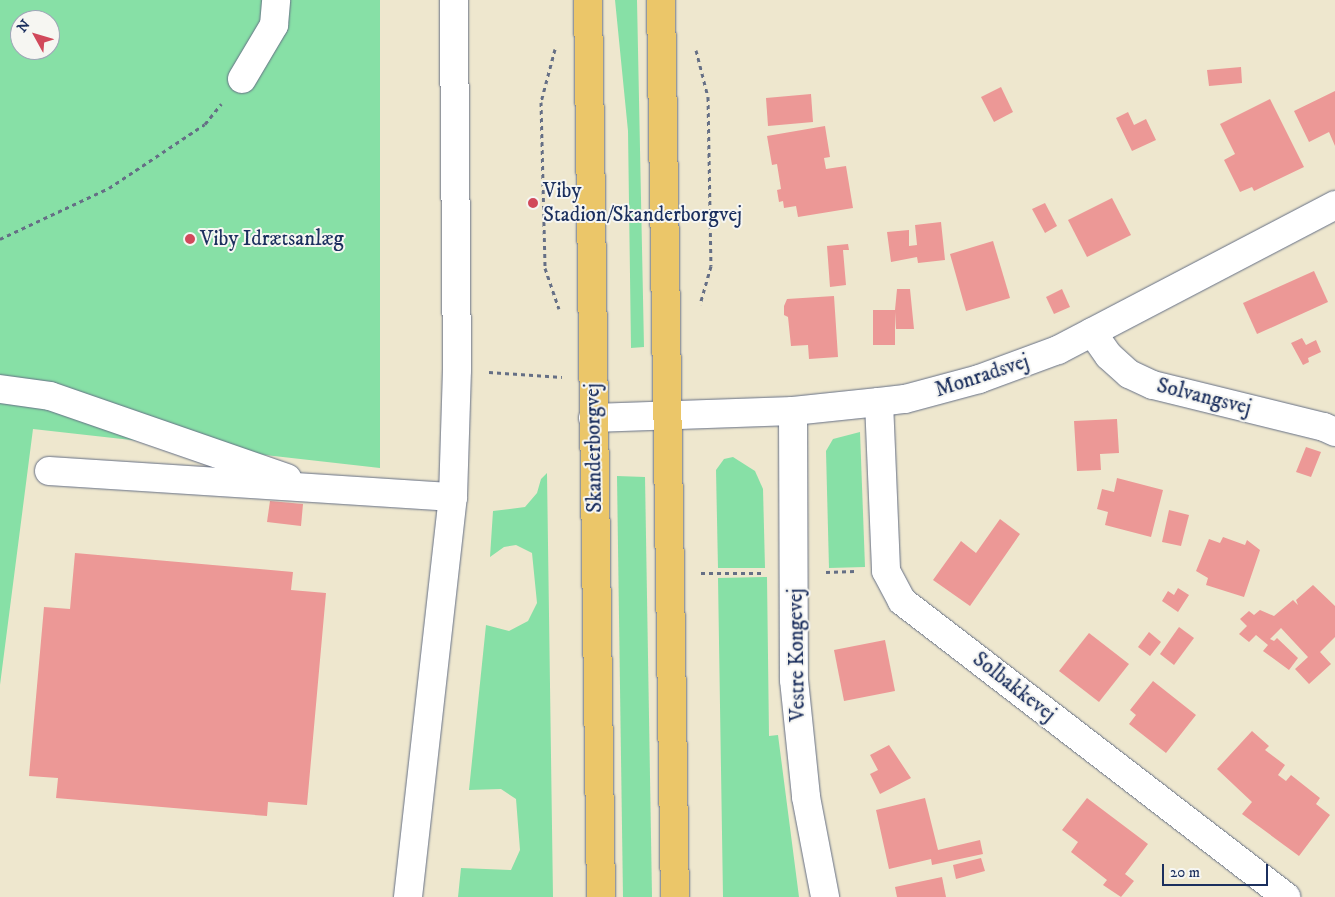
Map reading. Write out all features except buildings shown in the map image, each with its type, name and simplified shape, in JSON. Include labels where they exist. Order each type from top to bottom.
[{"type":"main road","name":"Skanderborgvej","points":[[588,0],[601,897]]},
{"type":"main road","points":[[661,0],[675,897]]},
{"type":"street","points":[[242,79],[274,26],[276,0]]},
{"type":"street","points":[[408,897],[453,497],[457,370],[454,0]]},
{"type":"street","name":"Monradsvej","points":[[593,418],[668,417],[793,411],[905,399],[979,379],[1058,350],[1335,205]]},
{"type":"street","name":"Solvangsvej","points":[[1092,332],[1109,356],[1129,374],[1153,385],[1324,427],[1335,432]]},
{"type":"street","points":[[0,389],[50,396],[317,489]]},
{"type":"street","name":"Solbakkevej","points":[[879,402],[886,571],[902,601],[1286,897]]},
{"type":"street","name":"Vestre Kongevej","points":[[793,411],[794,680],[806,797],[825,897]]},
{"type":"street","points":[[49,471],[453,497]]},
{"type":"path","points":[[555,46],[541,102],[545,268],[560,313]]},
{"type":"path","points":[[0,239],[109,188],[205,124],[242,79]]},
{"type":"path","points":[[502,373],[541,376]]},
{"type":"green space","name":"Viby Idrætsanlæg","points":[[0,0],[380,0],[380,468],[33,429],[0,685]]},
{"type":"green space","points":[[615,0],[637,0],[644,347],[631,348],[628,131]]},
{"type":"green space","points":[[860,432],[865,567],[829,568],[826,451],[833,439]]},
{"type":"green space","points":[[733,457],[755,471],[763,489],[765,568],[718,568],[716,470],[724,459]]},
{"type":"green space","points":[[547,473],[553,897],[458,897],[461,868],[511,870],[520,850],[516,799],[501,789],[469,790],[486,625],[509,631],[528,621],[537,603],[532,553],[516,545],[504,547],[490,557],[493,511],[525,507],[537,493],[541,479]]},
{"type":"green space","points":[[617,476],[645,477],[652,897],[623,897]]},
{"type":"green space","points":[[767,577],[769,736],[778,735],[799,897],[723,897],[718,578]]},
{"type":"place","name":"Viby Stadion/Skanderborgvej","points":[[533,203]]},
{"type":"place","name":"Viby Idrætsanlæg","points":[[190,239]]}]
